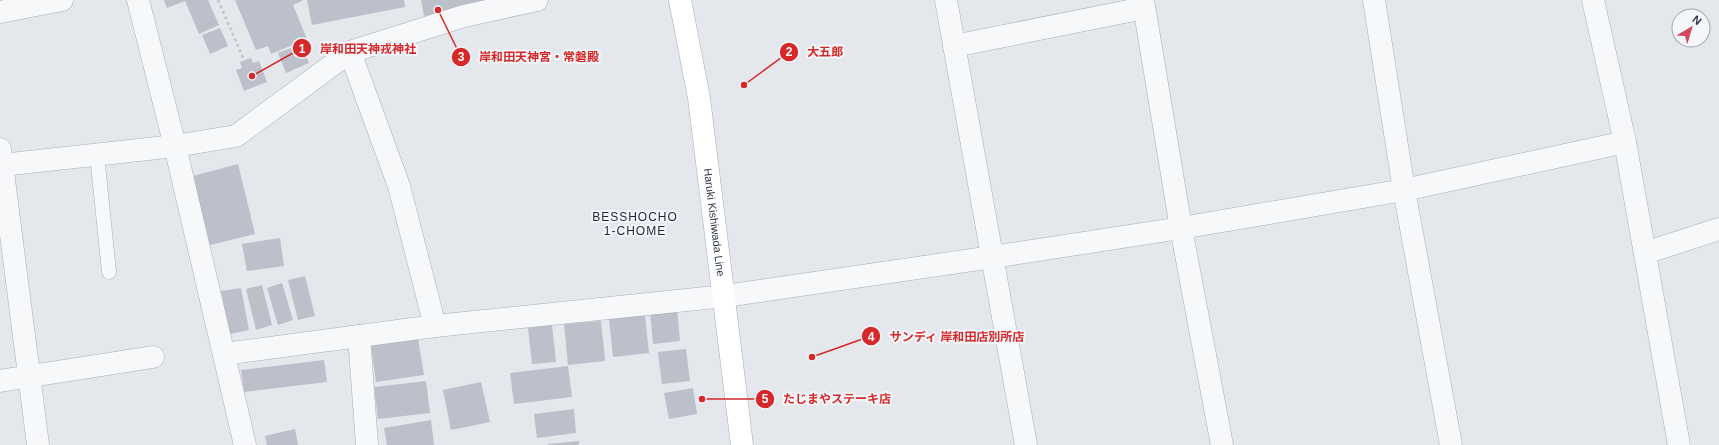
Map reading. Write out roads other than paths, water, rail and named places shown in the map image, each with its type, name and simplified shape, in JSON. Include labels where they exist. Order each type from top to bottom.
[{"type":"main road","name":"Haruki Kishiwada Line","points":[[680,0],[699,98],[742,445]]},
{"type":"street","points":[[0,12],[62,0]]},
{"type":"street","points":[[138,0],[175,146],[245,445]]},
{"type":"street","points":[[38,445],[1,157],[97,155],[175,146],[236,136],[350,52],[464,16],[537,0]]},
{"type":"street","points":[[946,0],[1026,445]]},
{"type":"street","points":[[1374,0],[1404,190],[1451,445]]},
{"type":"street","points":[[1593,0],[1625,142],[1679,445]]},
{"type":"street","points":[[954,46],[1143,4],[1181,228],[1222,445]]},
{"type":"street","points":[[350,52],[399,186],[435,326]]},
{"type":"street","points":[[224,354],[435,326],[724,296],[992,257],[1181,228],[1404,190],[1625,142]]},
{"type":"street","points":[[1645,253],[1719,229]]},
{"type":"street","points":[[359,336],[368,445]]},
{"type":"street","points":[[0,381],[153,357]]},
{"type":"lane","points":[[97,155],[109,272]]},
{"type":"place","name":"岸和田天神宮・常磐殿","points":[[438,10]]},
{"type":"place","name":"岸和田天神戎神社","points":[[252,76]]},
{"type":"place","name":"大五郎","points":[[744,85]]},
{"type":"place","name":"サンディ 岸和田店別所店","points":[[812,357]]},
{"type":"place","name":"たじまやステーキ店","points":[[702,399]]},
{"type":"district","name":"BESSHOCHO 1-CHOME","points":[[635,224]]}]
